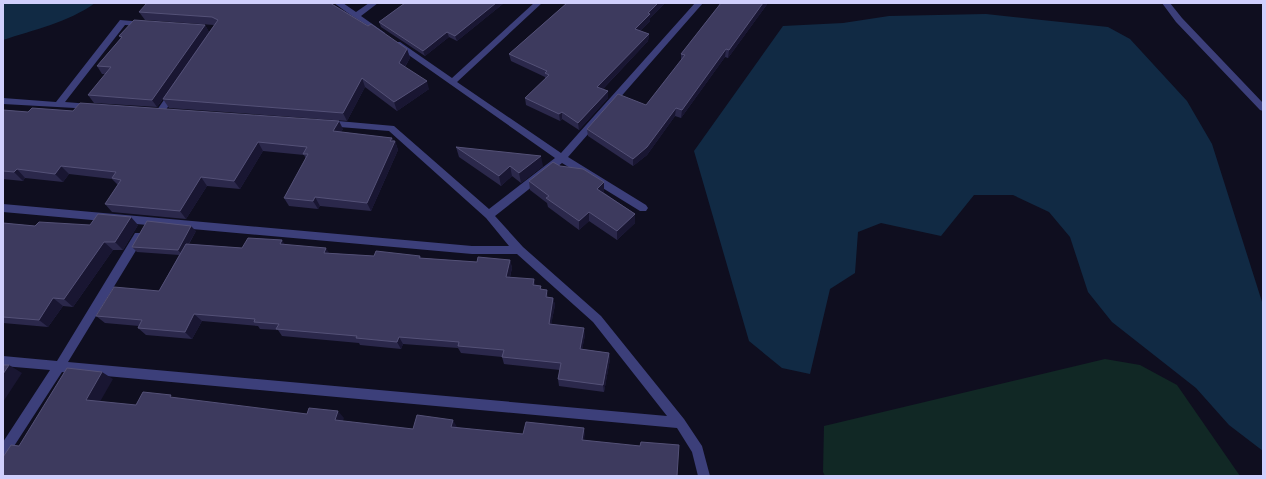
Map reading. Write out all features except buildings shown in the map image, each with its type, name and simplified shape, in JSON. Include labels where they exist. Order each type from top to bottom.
[{"type":"street","points":[[338,3],[562,158],[643,208]]},
{"type":"street","points":[[356,16],[374,3]]},
{"type":"street","points":[[452,82],[538,3]]},
{"type":"street","points":[[489,215],[562,158],[699,3]]},
{"type":"street","points":[[1166,3],[1179,20],[1263,108]]},
{"type":"street","points":[[58,105],[123,22],[154,24]]},
{"type":"street","points":[[160,112],[177,86]]},
{"type":"street","points":[[3,101],[97,107]]},
{"type":"street","points":[[320,123],[391,128],[489,215],[519,250],[597,319],[680,423],[698,450],[704,476]]},
{"type":"street","points":[[3,208],[472,250],[519,250]]},
{"type":"street","points":[[3,453],[59,367],[149,220]]},
{"type":"street","points":[[3,361],[680,423]]},
{"type":"green space","points":[[1105,359],[1140,365],[1177,385],[1240,476],[825,476],[823,472],[824,426]]},
{"type":"water","points":[[3,3],[95,3],[85,10],[62,20],[3,40]]},
{"type":"water","points":[[986,14],[1108,27],[1130,39],[1187,101],[1212,144],[1263,305],[1263,451],[1229,425],[1196,388],[1112,322],[1088,292],[1070,237],[1049,212],[1013,195],[974,195],[941,236],[881,223],[858,232],[855,273],[830,289],[810,374],[782,368],[749,341],[694,151],[783,26],[843,23],[889,16]]}]
